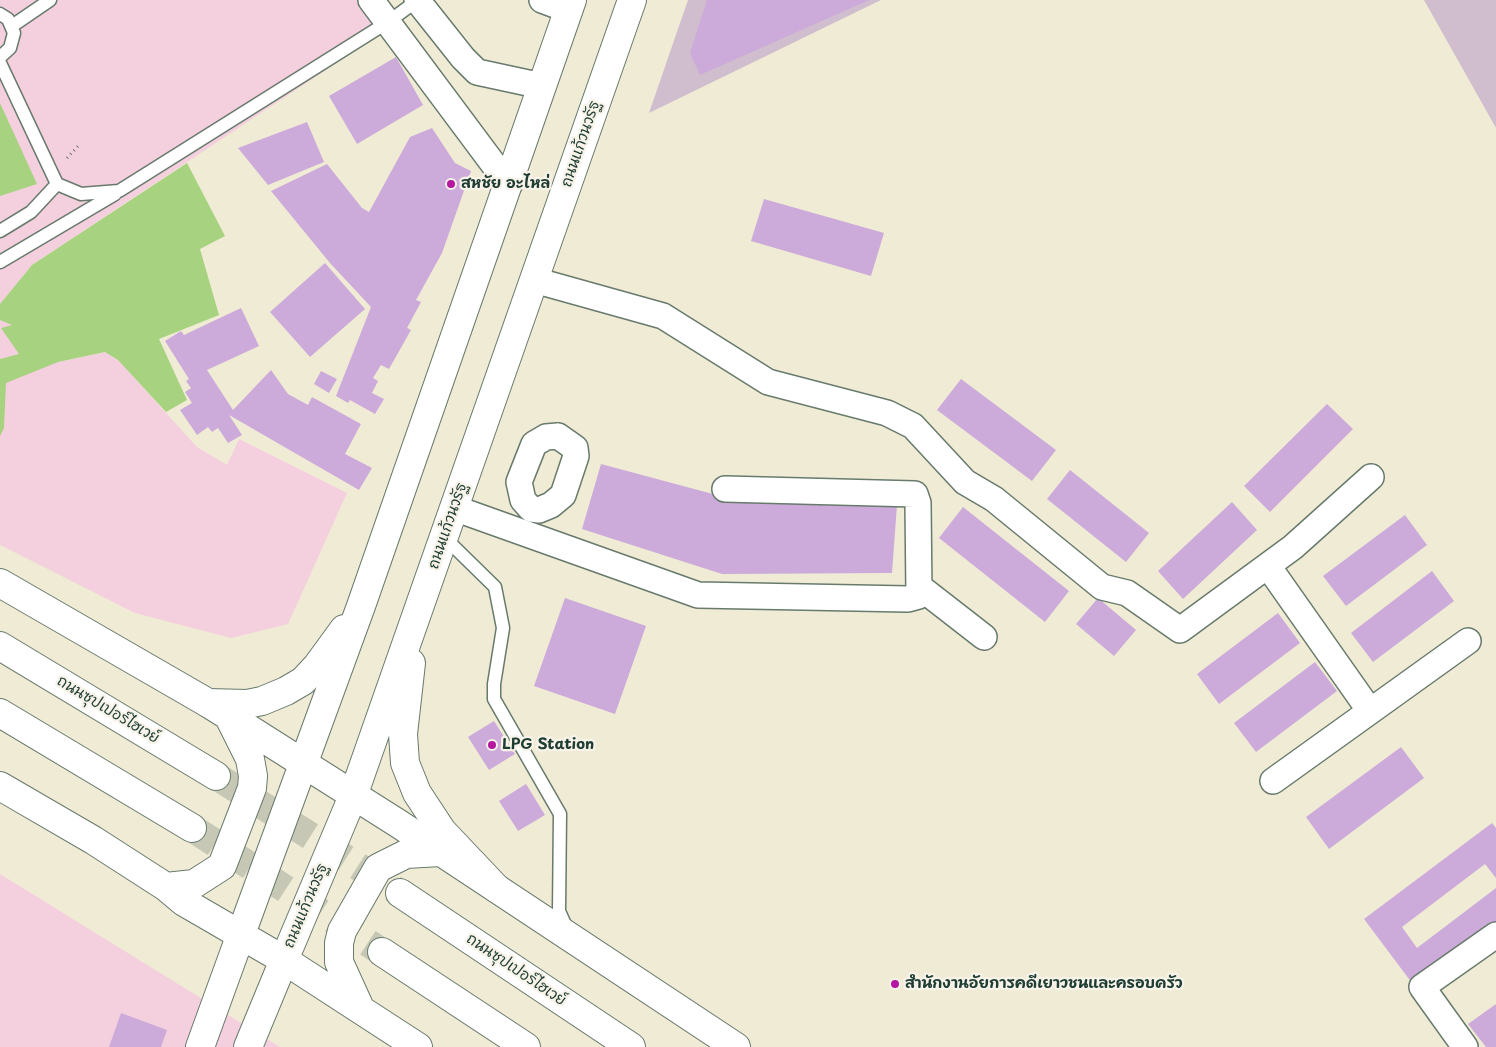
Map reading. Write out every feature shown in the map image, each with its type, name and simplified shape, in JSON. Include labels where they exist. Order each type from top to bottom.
[{"type":"main road","name":"ถนนแก้วนวรัฐ","points":[[248,1047],[352,796],[632,0]]},
{"type":"main road","points":[[200,1047],[361,606],[570,5]]},
{"type":"main road","points":[[0,583],[219,711],[496,888],[736,1047]]},
{"type":"main road","points":[[219,711],[262,701],[303,681],[317,666],[361,606]]},
{"type":"main road","points":[[416,617],[403,734],[405,763],[417,793],[442,831],[496,888]]},
{"type":"main road","name":"ถนนซุปเปอร์ไฮเวย์","points":[[0,646],[216,776]]},
{"type":"main road","points":[[166,887],[194,884],[222,866],[252,788],[250,759],[219,711]]},
{"type":"main road","points":[[0,713],[192,828]]},
{"type":"main road","points":[[0,786],[52,815],[166,887],[184,902],[241,934],[359,1006],[418,1047]]},
{"type":"main road","points":[[359,1006],[339,962],[339,943],[342,931],[378,868],[406,854],[440,852]]},
{"type":"main road","name":"ถนนซุปเปอร์ไฮเวย์","points":[[400,893],[632,1047]]},
{"type":"main road","points":[[382,952],[526,1047]]},
{"type":"street","points":[[371,0],[509,184]]},
{"type":"street","points":[[417,0],[463,58],[477,72],[542,86]]},
{"type":"street","points":[[542,0],[570,5]]},
{"type":"street","points":[[534,280],[663,316],[768,382],[887,413],[913,426],[965,482],[994,500],[1102,587],[1127,593],[1180,630],[1294,548],[1371,477]]},
{"type":"street","points":[[454,508],[527,521],[698,595],[912,599],[919,596],[921,588],[918,504],[915,494],[725,489]]},
{"type":"street","points":[[1268,566],[1370,711]]},
{"type":"street","points":[[921,588],[984,636]]},
{"type":"street","points":[[1272,780],[1468,641]]},
{"type":"street","points":[[1463,1046],[1422,987],[1496,935]]},
{"type":"lane","points":[[12,26],[50,0]]},
{"type":"lane","points":[[0,262],[119,191],[388,22],[417,0]]},
{"type":"lane","points":[[0,14],[12,26],[13,41],[10,48],[0,56]]},
{"type":"lane","points":[[0,63],[57,184],[81,194],[119,191]]},
{"type":"lane","points":[[0,231],[31,212],[57,184]]},
{"type":"lane","points":[[444,537],[496,587],[503,628],[494,684],[494,699],[560,814],[559,911],[572,938]]},
{"type":"path","points":[[68,158],[80,144]]},
{"type":"shaded area","points":[[0,0],[363,0],[386,30],[32,265],[0,304]]},
{"type":"shaded area","points":[[688,0],[881,0],[649,113]]},
{"type":"shaded area","points":[[1424,0],[1496,0],[1496,128]]},
{"type":"shaded area","points":[[0,320],[13,325],[58,362],[106,352],[118,360],[197,447],[227,465],[239,439],[347,493],[288,624],[231,638],[135,613],[0,545]]},
{"type":"shaded area","points":[[0,874],[280,1047],[0,1047]]},
{"type":"green space","points":[[0,103],[37,184],[0,196]]},
{"type":"green space","points":[[187,163],[225,236],[200,249],[219,315],[159,339],[187,400],[166,412],[118,360],[105,352],[58,362],[6,383],[4,428],[0,436],[0,359],[19,354],[1,328],[12,325],[0,320],[0,304],[32,265]]},
{"type":"building","points":[[707,0],[869,0],[700,75],[690,53]]},
{"type":"building","points":[[396,57],[423,105],[357,144],[329,96]]},
{"type":"building","points":[[307,122],[324,162],[268,185],[238,148]]},
{"type":"building","points":[[432,128],[455,163],[471,171],[442,253],[416,300],[421,302],[407,328],[411,330],[389,369],[381,365],[373,378],[378,381],[372,393],[384,399],[375,414],[350,400],[348,403],[336,396],[371,307],[330,263],[271,191],[327,164],[362,208],[369,212],[410,137]]},
{"type":"building","points":[[764,199],[884,233],[871,276],[751,241]]},
{"type":"building","points":[[325,263],[365,309],[310,357],[270,312]]},
{"type":"building","points":[[241,308],[259,346],[207,370],[233,410],[271,370],[288,394],[308,405],[312,397],[361,424],[345,454],[372,468],[359,490],[229,415],[242,435],[228,443],[218,428],[212,432],[208,427],[197,435],[180,410],[192,403],[185,392],[191,388],[186,381],[189,379],[165,341],[181,331],[184,335]]},
{"type":"building","points":[[321,371],[337,379],[329,393],[314,384]]},
{"type":"building","points":[[961,379],[1056,450],[1032,481],[937,410]]},
{"type":"building","points":[[1327,404],[1353,429],[1270,512],[1244,486]]},
{"type":"building","points":[[601,464],[724,497],[897,505],[892,573],[722,574],[582,529]]},
{"type":"building","points":[[1070,470],[1149,533],[1126,562],[1047,499]]},
{"type":"building","points":[[1232,502],[1257,530],[1183,599],[1158,571]]},
{"type":"building","points":[[963,507],[1069,591],[1045,622],[939,538]]},
{"type":"building","points":[[1405,515],[1427,545],[1346,606],[1323,576]]},
{"type":"building","points":[[1432,571],[1454,601],[1373,662],[1351,633]]},
{"type":"building","points":[[565,598],[646,626],[615,714],[534,686]]},
{"type":"building","points":[[1098,598],[1136,630],[1114,656],[1076,624]]},
{"type":"building","points":[[1278,613],[1300,643],[1219,704],[1197,674]]},
{"type":"building","points":[[1315,662],[1337,691],[1256,752],[1234,723]]},
{"type":"building","name":"LPG Station","points":[[494,721],[515,754],[489,770],[468,737]]},
{"type":"building","points":[[1401,747],[1424,778],[1329,849],[1306,817]]},
{"type":"building","points":[[526,784],[545,815],[518,831],[499,801]]},
{"type":"building","points":[[1492,823],[1496,828],[1496,878],[1485,864],[1402,927],[1417,948],[1496,888],[1496,927],[1415,987],[1364,919]]},
{"type":"building","points":[[1496,1004],[1496,1047],[1486,1047],[1468,1024]]},
{"type":"building","points":[[121,1013],[167,1030],[161,1047],[109,1047]]},
{"type":"tunnel","points":[[216,776],[400,893]]},
{"type":"tunnel","points":[[192,828],[382,952]]},
{"type":"place","name":"สหชัย อะไหล่","points":[[451,184]]},
{"type":"place","name":"LPG Station","points":[[492,745]]},
{"type":"place","name":"สำนักงานอัยการคดีเยาวชนและครอบครัว","points":[[895,984]]}]
